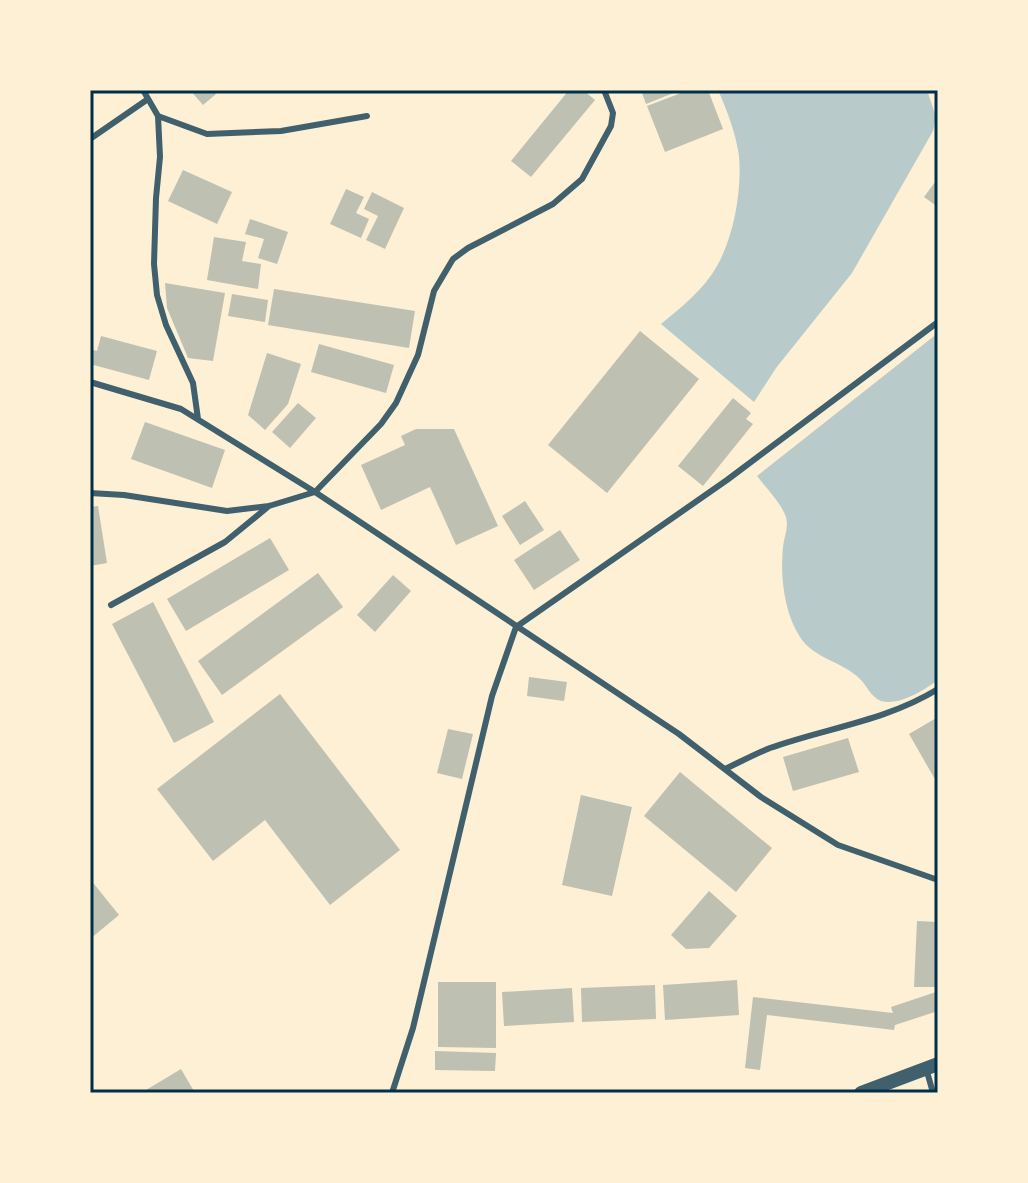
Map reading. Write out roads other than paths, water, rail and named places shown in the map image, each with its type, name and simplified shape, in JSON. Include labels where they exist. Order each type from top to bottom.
[{"type":"street","points":[[861,1093],[932,1066]]},
{"type":"lane","points":[[143,90],[158,116],[160,157],[155,280],[166,325],[193,383],[198,419]]},
{"type":"lane","points":[[90,493],[227,511],[269,506],[315,492],[381,424],[396,403],[418,355],[434,291],[453,259],[468,248],[553,204],[582,179],[611,126],[613,113],[604,90]]},
{"type":"lane","points":[[90,139],[148,99]]},
{"type":"lane","points":[[158,116],[207,134],[281,131],[367,116]]},
{"type":"lane","points":[[392,1093],[413,1028],[492,696],[516,627],[727,480],[938,322]]},
{"type":"lane","points":[[90,382],[181,409],[315,492],[679,734],[761,797],[838,845],[938,880]]},
{"type":"lane","points":[[111,605],[225,542],[269,506]]},
{"type":"lane","points":[[725,769],[769,748],[874,718],[922,699],[938,689]]},
{"type":"lane","points":[[932,1066],[933,1093]]}]
